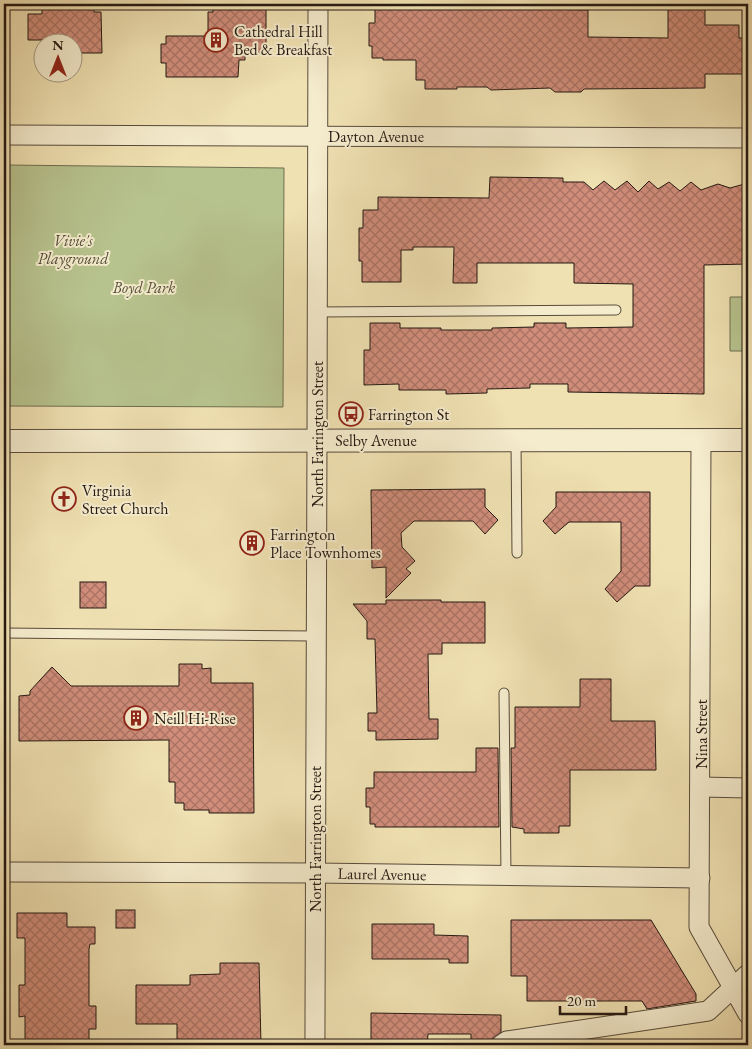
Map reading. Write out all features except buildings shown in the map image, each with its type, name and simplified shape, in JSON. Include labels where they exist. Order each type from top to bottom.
[{"type":"street","name":"North Farrington Street","points":[[315,1045],[316,136],[318,4]]},
{"type":"street","name":"Dayton Avenue","points":[[4,135],[748,138]]},
{"type":"street","name":"Nina Street","points":[[701,440],[699,927],[748,1014]]},
{"type":"street","name":"Selby Avenue","points":[[4,441],[748,440]]},
{"type":"street","points":[[701,787],[748,788]]},
{"type":"street","name":"Laurel Avenue","points":[[4,872],[314,873],[700,878]]},
{"type":"street","points":[[501,1045],[507,1041],[708,1011],[748,974]]},
{"type":"lane","points":[[317,312],[616,310]]},
{"type":"lane","points":[[516,440],[517,553]]},
{"type":"lane","points":[[4,633],[315,636]]},
{"type":"lane","points":[[504,693],[506,875]]},
{"type":"green space","name":"Boyd Park","points":[[4,165],[284,168],[283,407],[4,406]]},
{"type":"green space","points":[[730,297],[747,297],[748,299],[748,351],[730,351]]},
{"type":"place","name":"Cathedral Hill Bed & Breakfast","points":[[216,40]]},
{"type":"place","name":"Farrington St","points":[[351,414]]},
{"type":"place","name":"Virginia Street Church","points":[[64,499]]},
{"type":"place","name":"Farrington Place Townhomes","points":[[252,543]]},
{"type":"place","name":"Neill Hi-Rise","points":[[136,718]]},
{"type":"park label","name":"Vivie's Playground","points":[[73,249]]}]
